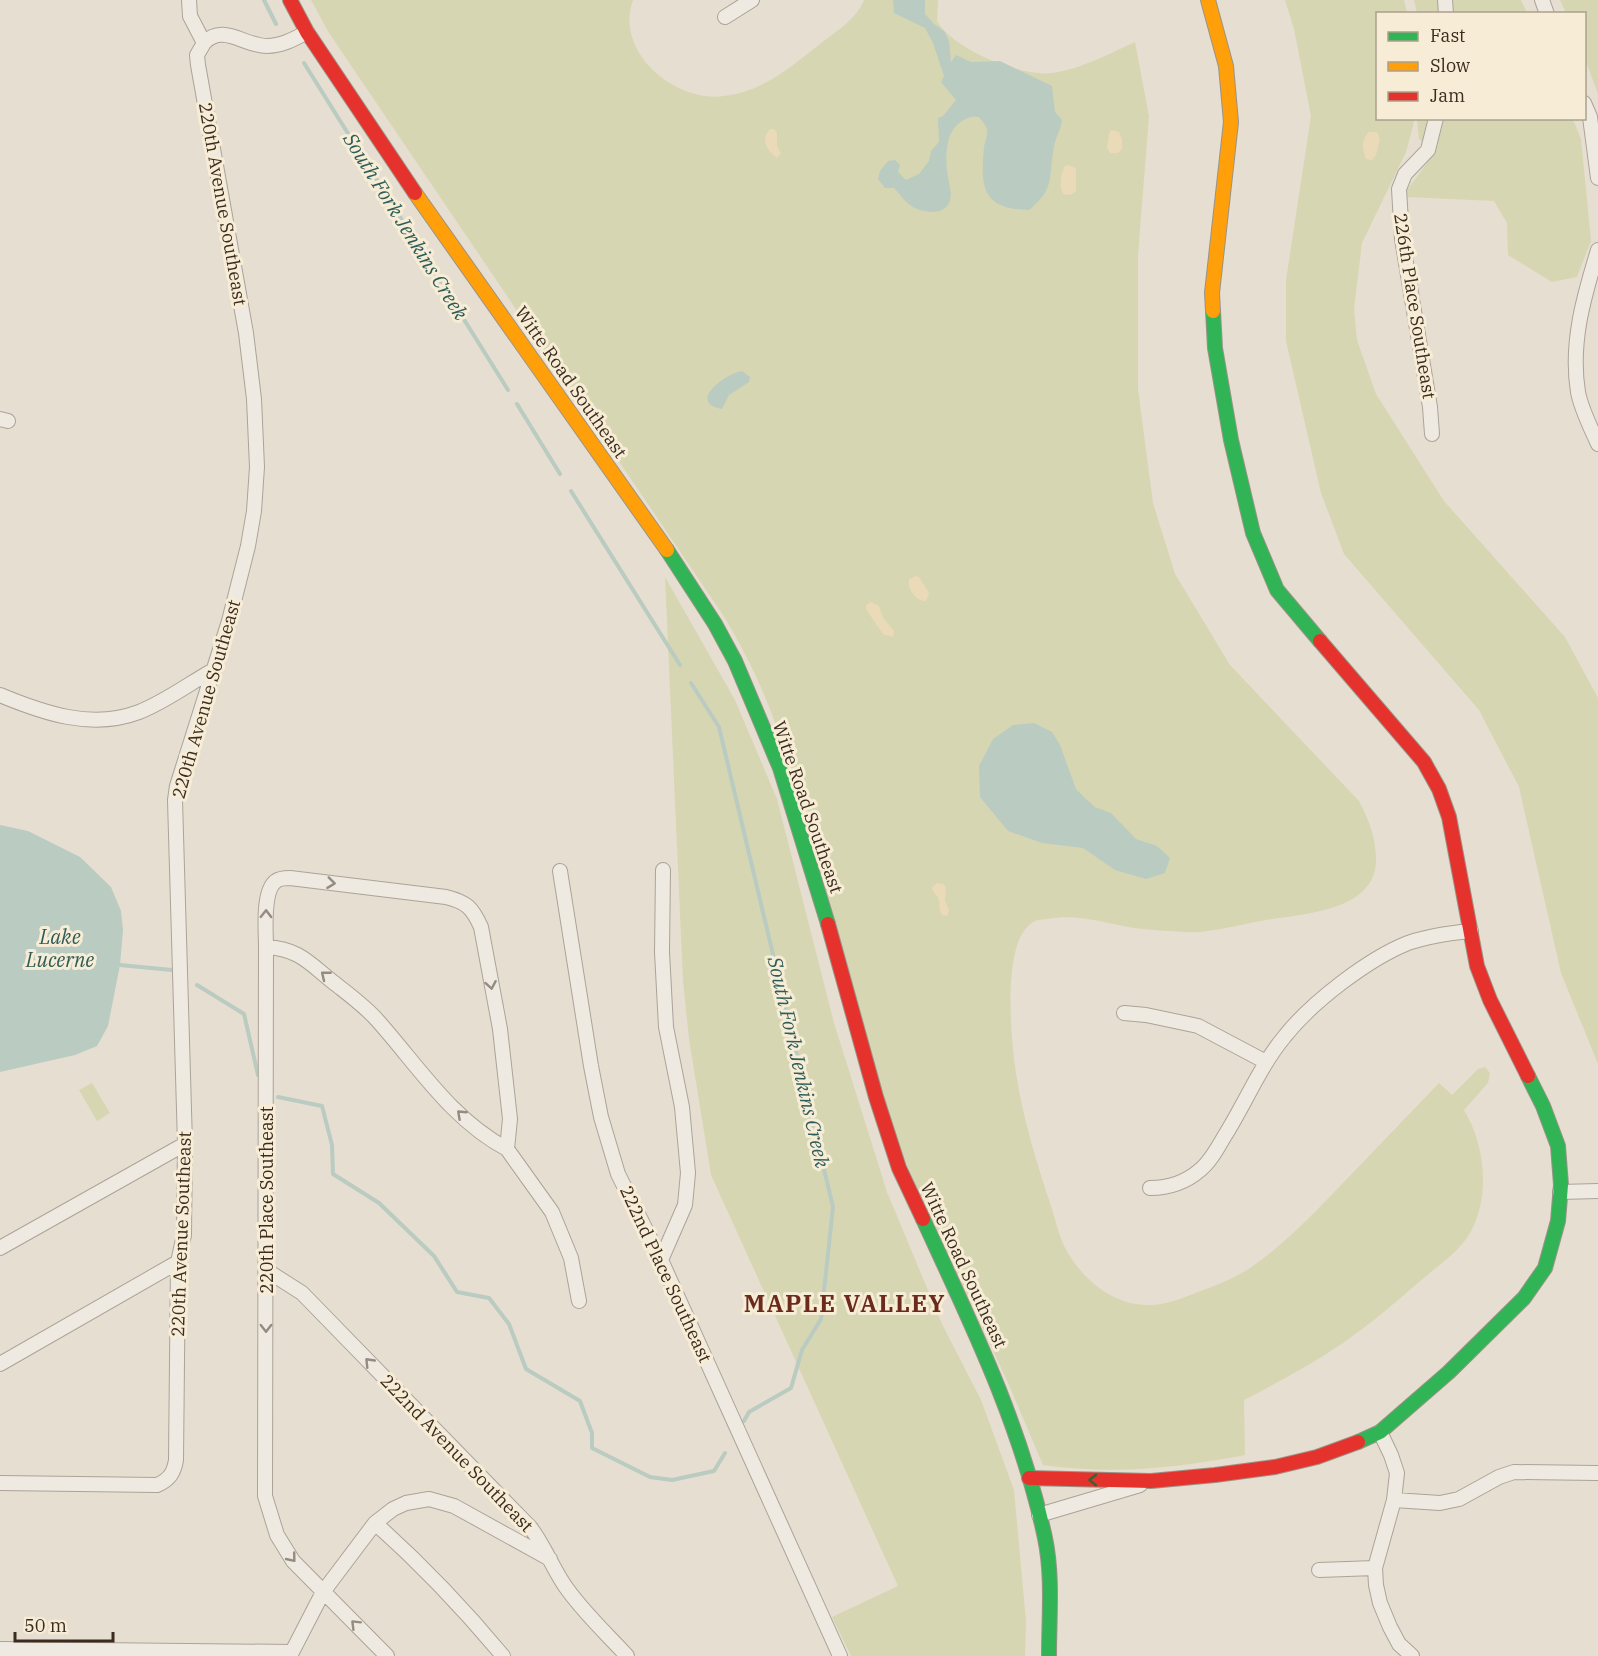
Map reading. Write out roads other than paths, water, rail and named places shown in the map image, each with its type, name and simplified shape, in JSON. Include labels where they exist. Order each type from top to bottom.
[{"type":"street","points":[[189,0],[190,16],[204,43],[210,36],[217,34],[254,45],[280,45],[307,32]]},
{"type":"street","name":"Witte Road Southeast","points":[[290,0],[307,32],[395,165],[651,526],[715,624],[735,661],[780,768],[823,906],[876,1097],[899,1168],[991,1366],[1017,1437],[1045,1539],[1049,1577],[1049,1656]]},
{"type":"street","points":[[725,17],[752,0]]},
{"type":"street","points":[[1029,1478],[1151,1481],[1275,1467],[1348,1447],[1380,1432],[1449,1372],[1509,1314],[1538,1280],[1551,1250],[1558,1221],[1560,1192],[1558,1146],[1543,1107],[1490,1000],[1477,966],[1449,817],[1439,789],[1424,762],[1277,590],[1264,565],[1251,530],[1215,348],[1212,321],[1212,293],[1231,122],[1226,66],[1208,0]]},
{"type":"street","name":"220th Avenue Southeast","points":[[0,1483],[157,1485],[168,1478],[174,1470],[176,1460],[178,1262],[184,1235],[185,1144],[175,800],[180,776],[229,621],[252,523],[257,467],[254,399],[246,333],[198,65],[197,55],[204,43]]},
{"type":"street","points":[[1586,108],[1590,117],[1598,178]]},
{"type":"street","name":"226th Place Southeast","points":[[1431,434],[1430,407],[1402,239],[1399,189],[1406,174],[1428,150],[1436,120]]},
{"type":"street","points":[[1598,250],[1585,294],[1576,346],[1578,393],[1598,444]]},
{"type":"street","points":[[0,695],[39,711],[88,720],[105,719],[137,713],[215,669]]},
{"type":"street","points":[[661,1260],[685,1205],[688,1173],[682,1107],[666,1027],[662,952],[663,870]]},
{"type":"street","name":"222nd Place Southeast","points":[[560,871],[591,1066],[601,1117],[618,1174],[661,1260],[840,1656]]},
{"type":"street","name":"220th Place Southeast","points":[[387,1656],[293,1561],[284,1549],[265,1496],[266,947],[267,900],[273,883],[280,879],[290,878],[446,897],[467,904],[481,927],[500,1029],[510,1119],[507,1149]]},
{"type":"street","points":[[1150,1188],[1164,1188],[1179,1184],[1202,1169],[1215,1153],[1266,1062],[1285,1035],[1344,981],[1408,944],[1442,934],[1471,931]]},
{"type":"street","points":[[266,947],[283,948],[299,954],[369,1011],[436,1091],[480,1132],[507,1149],[552,1212],[571,1258],[579,1301]]},
{"type":"street","points":[[1124,1013],[1146,1015],[1198,1026],[1266,1062]]},
{"type":"street","points":[[0,1248],[185,1144]]},
{"type":"street","points":[[1560,1192],[1598,1191]]},
{"type":"street","points":[[0,1364],[178,1262]]},
{"type":"street","name":"222nd Avenue Southeast","points":[[266,1270],[302,1293],[530,1527],[541,1542],[564,1585],[581,1607],[627,1656]]},
{"type":"street","points":[[1380,1432],[1396,1468],[1394,1500],[1375,1568],[1376,1585],[1390,1628],[1399,1644],[1409,1655]]},
{"type":"street","points":[[1394,1500],[1440,1503],[1459,1499],[1514,1472],[1597,1473]]},
{"type":"street","points":[[1039,1515],[1151,1481]]},
{"type":"street","points":[[0,1649],[291,1654],[323,1592],[375,1523],[393,1509],[406,1503],[429,1499],[454,1506],[550,1559]]},
{"type":"street","points":[[375,1523],[418,1562],[474,1621],[503,1656]]},
{"type":"street","points":[[1318,1570],[1375,1568]]},
{"type":"water","points":[[893,0],[925,0],[925,14],[945,32],[949,41],[951,62],[956,55],[971,62],[1000,61],[1052,86],[1055,112],[1062,120],[1047,188],[1038,202],[1029,210],[1002,206],[993,201],[988,194],[983,174],[987,129],[979,117],[971,117],[958,124],[948,141],[946,156],[951,197],[944,209],[933,212],[915,208],[894,188],[885,188],[878,179],[880,171],[888,161],[895,160],[900,165],[898,172],[906,180],[919,174],[929,161],[931,151],[939,142],[938,118],[943,116],[956,100],[941,82],[944,76],[933,43],[925,28],[894,13]]},
{"type":"water","points":[[742,371],[750,377],[749,382],[729,395],[722,409],[712,406],[708,401],[708,395],[712,389],[726,377]]},
{"type":"water","points":[[1034,723],[1052,732],[1060,745],[1076,789],[1085,798],[1095,807],[1111,813],[1136,839],[1157,846],[1170,858],[1165,873],[1146,879],[1115,870],[1083,848],[1042,843],[1008,831],[980,797],[979,766],[993,739],[1013,725]]},
{"type":"water","name":"Lake Lucerne","points":[[0,825],[28,831],[80,857],[111,887],[121,911],[123,930],[120,965],[108,1026],[97,1046],[75,1055],[0,1072]]},
{"type":"waterway","name":"South Fork Jenkins Creek","points":[[264,0],[276,24]]},
{"type":"waterway","name":"South Fork Jenkins Creek","points":[[304,63],[508,390]]},
{"type":"waterway","name":"South Fork Jenkins Creek","points":[[517,404],[560,474]]},
{"type":"waterway","name":"South Fork Jenkins Creek","points":[[571,491],[680,665]]},
{"type":"waterway","name":"South Fork Jenkins Creek","points":[[691,683],[719,727],[833,1207],[821,1319],[802,1350],[791,1388],[749,1412],[744,1421]]},
{"type":"waterway","name":"South Fork Jenkins Creek","points":[[120,965],[172,970]]},
{"type":"waterway","name":"South Fork Jenkins Creek","points":[[197,985],[244,1014],[258,1075]]},
{"type":"waterway","name":"South Fork Jenkins Creek","points":[[278,1097],[322,1106],[332,1145],[333,1174],[379,1203],[434,1256],[457,1292],[489,1298],[509,1324],[526,1369],[580,1401],[592,1433],[592,1448],[650,1477],[672,1480],[714,1471],[725,1453]]},
{"type":"district","name":"MAPLE VALLEY","points":[[845,1303]]}]
